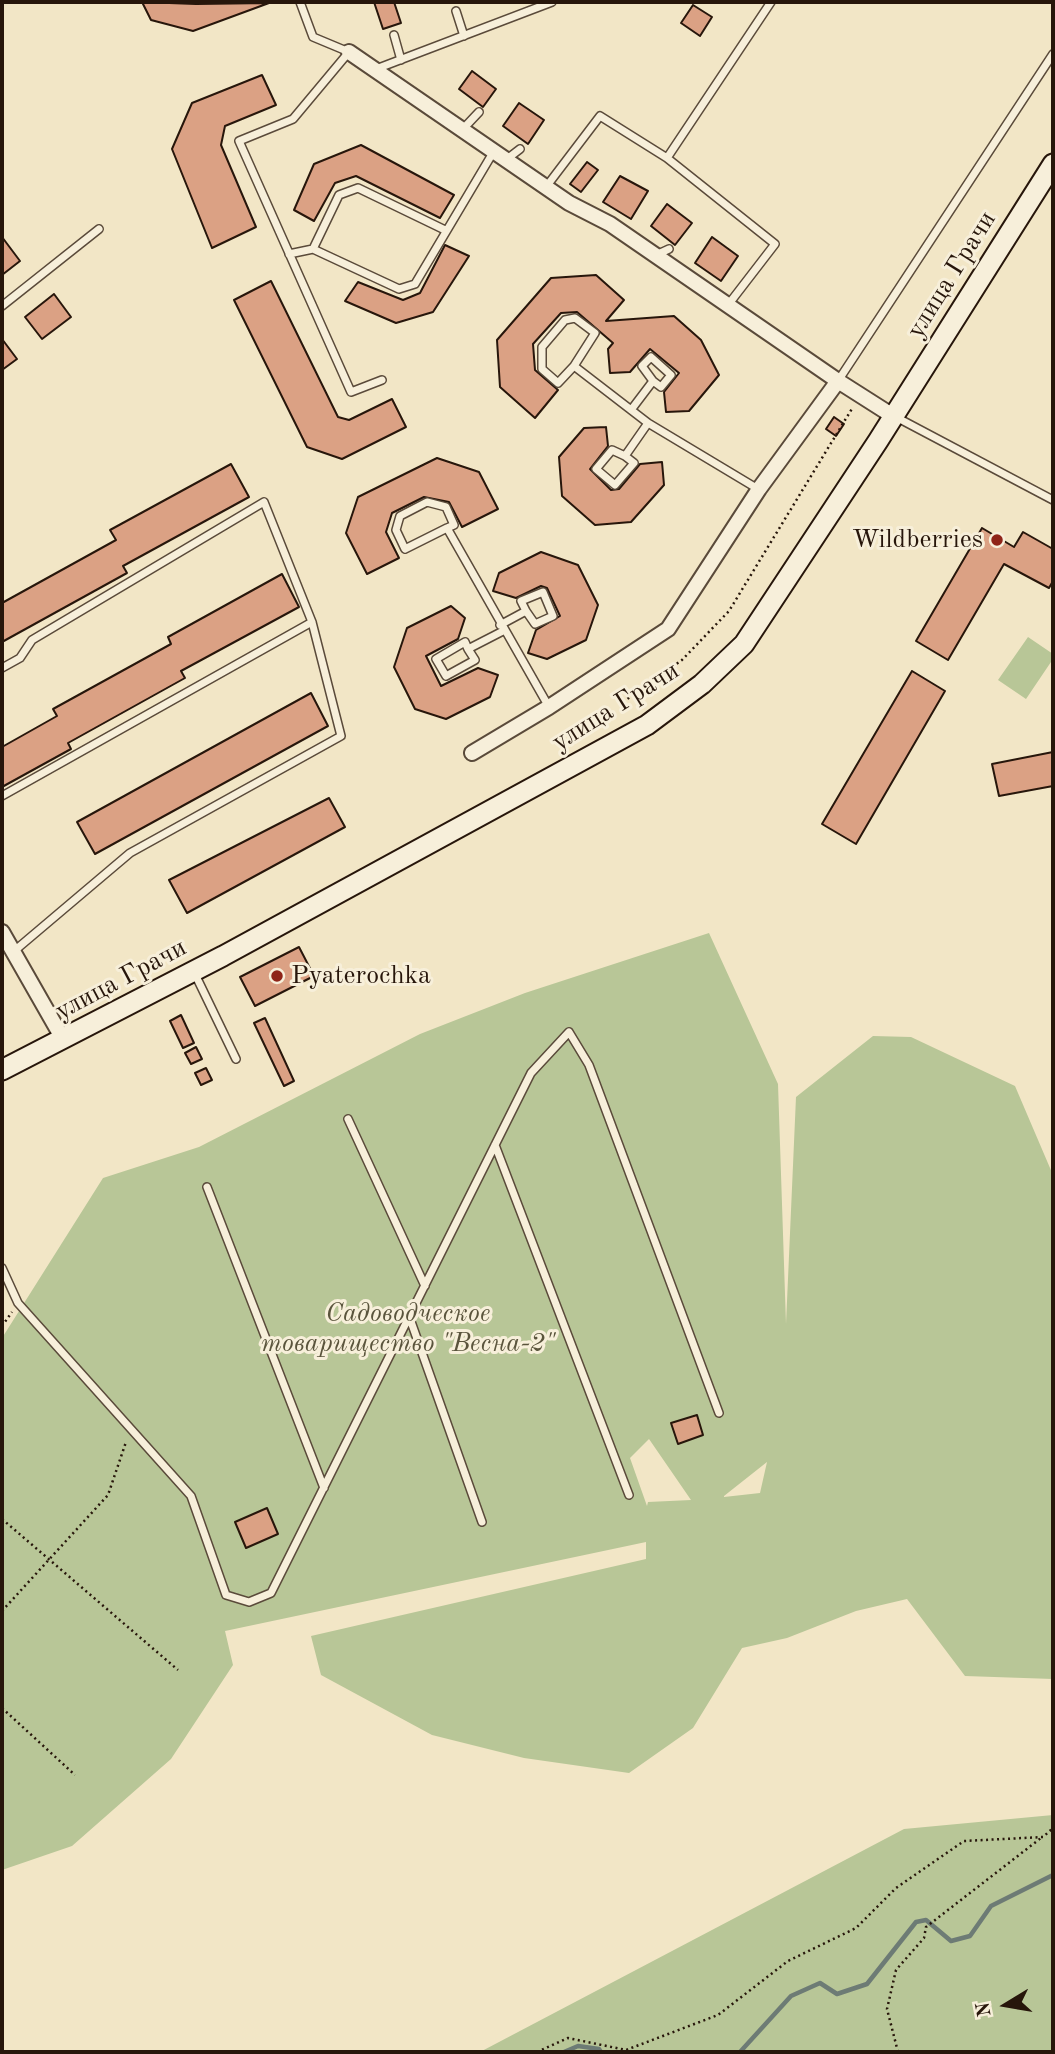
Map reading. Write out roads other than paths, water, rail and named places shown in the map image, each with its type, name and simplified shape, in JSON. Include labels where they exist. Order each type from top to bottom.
[{"type":"street","points":[[349,52],[546,187],[616,223],[662,253],[709,287],[727,305],[893,416]]},
{"type":"street","name":"улица Грачи","points":[[2,1070],[193,971],[647,725],[702,684],[744,644],[1053,164]]},
{"type":"street","points":[[472,753],[549,707],[668,629],[759,489],[838,381]]},
{"type":"street","points":[[2,932],[63,1039]]},
{"type":"lane","points":[[300,2],[313,37],[349,52],[293,119],[239,141],[351,392],[382,380]]},
{"type":"lane","points":[[523,2],[527,11]]},
{"type":"lane","points":[[375,69],[552,2]]},
{"type":"lane","points":[[667,158],[771,2]]},
{"type":"lane","points":[[456,11],[464,36]]},
{"type":"lane","points":[[394,35],[401,60]]},
{"type":"lane","points":[[838,381],[1053,54]]},
{"type":"lane","points":[[462,130],[480,112]]},
{"type":"lane","points":[[546,187],[600,116],[667,158],[775,244],[727,305]]},
{"type":"lane","points":[[289,254],[313,249],[399,289],[415,284],[445,230],[500,155],[520,149]]},
{"type":"lane","points":[[313,249],[339,195],[358,188],[445,230]]},
{"type":"lane","points":[[2,306],[99,229]]},
{"type":"lane","points":[[575,318],[594,333],[574,366],[558,383],[542,369],[542,347],[565,320],[575,318]]},
{"type":"lane","points":[[574,366],[648,424],[759,489]]},
{"type":"lane","points":[[631,410],[653,382]]},
{"type":"lane","points":[[893,416],[1053,500]]},
{"type":"lane","points":[[625,456],[648,424]]},
{"type":"lane","points":[[612,450],[625,456],[634,463],[615,485],[596,470],[612,450]]},
{"type":"lane","points":[[2,668],[20,658],[32,640],[264,502],[312,622],[341,736],[130,853],[13,952]]},
{"type":"lane","points":[[427,502],[446,507],[454,525],[447,528],[405,550],[396,530],[400,516],[427,502]]},
{"type":"lane","points":[[447,528],[501,628],[549,707]]},
{"type":"lane","points":[[543,592],[553,616],[535,624],[526,611],[521,601],[543,592]]},
{"type":"lane","points":[[468,649],[526,611]]},
{"type":"lane","points":[[2,796],[312,622]]},
{"type":"lane","points":[[465,642],[468,649],[475,660],[446,676],[436,659],[465,642]]},
{"type":"lane","points":[[193,971],[236,1059]]},
{"type":"lane","points":[[2,1268],[18,1303],[130,1430],[153,1450],[191,1496],[226,1595],[249,1602],[271,1593],[531,1073],[569,1032],[589,1065],[719,1413]]},
{"type":"lane","points":[[348,1119],[425,1286]]},
{"type":"lane","points":[[495,1145],[629,1494]]},
{"type":"lane","points":[[207,1187],[324,1488]]},
{"type":"lane","points":[[410,1316],[482,1522]]},
{"type":"waterway","points":[[740,2052],[791,1996],[820,1983],[837,1994],[867,1984],[916,1922],[926,1920],[951,1941],[970,1936],[991,1906],[1053,1875]]},
{"type":"waterway","points":[[564,2052],[578,2046],[599,2049],[601,2052]]},
{"type":"place","name":"Wildberries","points":[[997,540]]},
{"type":"place","name":"Pyaterochka","points":[[277,976]]},
{"type":"park label","name":"Садоводческое товарищество \"Весна-2\"","points":[[408,1329]]}]
